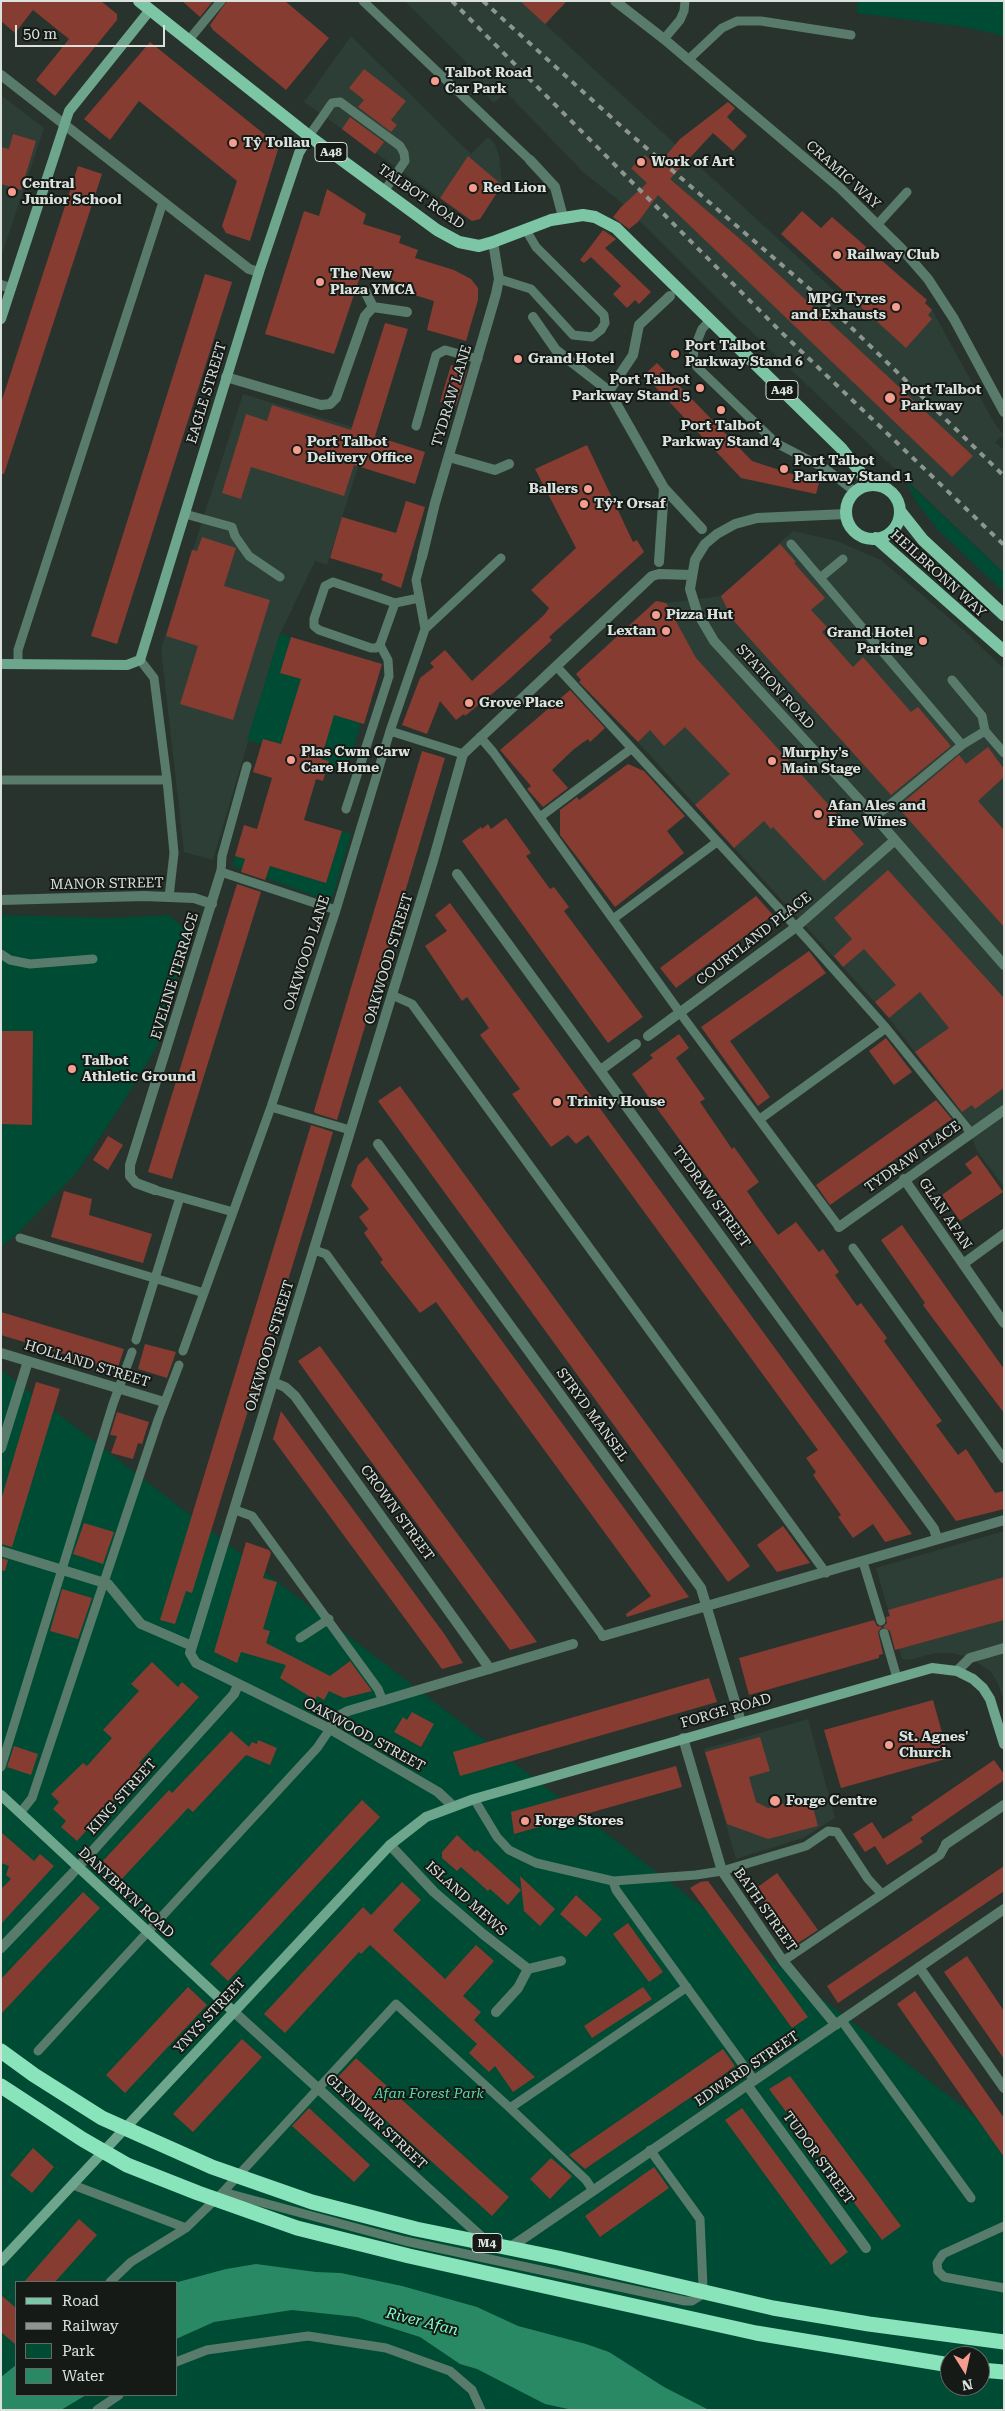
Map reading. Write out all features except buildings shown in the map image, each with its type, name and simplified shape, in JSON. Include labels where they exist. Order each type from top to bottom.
[{"type":"highway","name":"M4","points":[[1,2051],[34,2076],[102,2118],[212,2167],[312,2202],[416,2229],[558,2258],[772,2308],[869,2324],[1004,2342]]},
{"type":"highway","name":"M4","points":[[1,2086],[82,2139],[127,2165],[296,2228],[409,2256],[756,2333],[940,2363]]},
{"type":"highway","points":[[990,2371],[1004,2372]]},
{"type":"main road","name":"TALBOT ROAD","points":[[139,1],[309,136],[437,230],[459,242],[479,246],[563,216],[583,215],[595,217],[616,228],[841,448],[861,473],[860,488]]},
{"type":"main road","points":[[877,485],[891,492],[896,497],[900,511],[899,519],[890,532],[876,538],[859,535],[848,522],[846,505],[860,488],[877,485]]},
{"type":"main road","name":"HEILBRONN WAY","points":[[900,511],[923,540],[1004,615]]},
{"type":"main road","name":"HEILBRONN WAY","points":[[876,538],[1004,651]]},
{"type":"street","name":"CRAMIC WAY","points":[[615,1],[664,39],[840,188],[877,224],[928,279],[954,319],[1004,412]]},
{"type":"street","points":[[1,319],[6,286],[69,110],[150,10]]},
{"type":"street","points":[[1,75],[249,269],[259,272]]},
{"type":"street","name":"EAGLE STREET","points":[[140,660],[259,272],[299,153],[309,136]]},
{"type":"street","points":[[530,160],[555,187],[563,216]]},
{"type":"street","name":"TYDRAW LANE","points":[[422,557],[496,294],[499,279],[494,242]]},
{"type":"street","points":[[365,291],[373,307]]},
{"type":"street","points":[[609,391],[633,355],[639,325],[670,296]]},
{"type":"street","points":[[226,377],[321,404],[330,404],[336,398],[365,316],[373,307]]},
{"type":"street","points":[[373,307],[407,312]]},
{"type":"street","points":[[533,317],[556,350],[609,391],[664,488],[702,529]]},
{"type":"street","points":[[449,456],[496,470],[509,464]]},
{"type":"street","points":[[658,562],[664,488]]},
{"type":"street","name":"STATION ROAD","points":[[846,514],[757,518],[735,524],[718,534],[705,544],[695,560],[690,589],[697,612],[714,641],[875,817],[1004,965]]},
{"type":"street","points":[[463,754],[652,576],[659,574],[691,576]]},
{"type":"street","points":[[1,664],[127,664],[140,660]]},
{"type":"street","name":"OAKWOOD STREET","points":[[453,1806],[438,1792],[330,1729],[196,1663],[190,1654],[392,996],[463,754]]},
{"type":"street","name":"COURTLAND PLACE","points":[[648,1036],[796,927],[895,840]]},
{"type":"street","name":"EVELINE TERRACE","points":[[155,1190],[136,1183],[130,1176],[130,1165],[221,872]]},
{"type":"street","name":"TYDRAW STREET","points":[[457,874],[602,1069],[934,1529],[937,1538]]},
{"type":"street","name":"MANOR STREET","points":[[1,900],[169,897],[194,898],[212,904]]},
{"type":"street","points":[[602,1069],[636,1044]]},
{"type":"street","name":"TYDRAW PLACE","points":[[838,1228],[904,1179],[1004,1110]]},
{"type":"street","name":"STRYD MANSEL","points":[[378,1144],[700,1588],[741,1722]]},
{"type":"street","name":"GLAN AFAN","points":[[904,1179],[1004,1323]]},
{"type":"street","name":"GLAN AFAN","points":[[962,1264],[1004,1234]]},
{"type":"street","name":"HOLLAND STREET","points":[[1,1353],[164,1402]]},
{"type":"street","points":[[1,1448],[28,1361]]},
{"type":"street","name":"CROWN STREET","points":[[273,1382],[285,1387],[296,1396],[490,1669]]},
{"type":"street","points":[[603,1636],[1004,1520]]},
{"type":"street","points":[[1,1551],[103,1581],[108,1584],[141,1624],[192,1646]]},
{"type":"street","points":[[330,1729],[337,1717],[342,1714],[573,1644]]},
{"type":"street","points":[[1004,1648],[970,1658],[957,1671],[974,1679],[990,1699],[1004,1744]]},
{"type":"street","name":"FORGE ROAD","points":[[453,1806],[683,1738],[932,1668],[957,1671]]},
{"type":"street","name":"KING STREET","points":[[1,1948],[78,1867],[234,1694],[238,1685]]},
{"type":"street","name":"BATH STREET","points":[[683,1738],[722,1871],[783,1961],[839,2023]]},
{"type":"street","name":"DANYBRYN ROAD","points":[[1,1794],[233,2011]]},
{"type":"street","points":[[946,1844],[1004,1805]]},
{"type":"street","name":"YNYS STREET","points":[[1,2261],[390,1845],[426,1817],[453,1806]]},
{"type":"street","name":"ISLAND MEWS","points":[[390,1845],[434,1892],[528,1969]]},
{"type":"street","name":"EDWARD STREET","points":[[503,2247],[512,2246],[592,2189],[919,1967],[1002,1913]]},
{"type":"street","points":[[496,2012],[518,1988],[528,1969],[562,1961]]},
{"type":"street","points":[[919,1967],[1004,2088]]},
{"type":"street","name":"GLYNDWR STREET","points":[[233,2011],[483,2240],[492,2246],[503,2247]]},
{"type":"street","name":"TUDOR STREET","points":[[750,2083],[866,2248]]},
{"type":"lane","points":[[188,41],[221,1]]},
{"type":"lane","points":[[363,1],[530,160]]},
{"type":"lane","points":[[664,39],[680,20],[684,11],[685,1]]},
{"type":"lane","points":[[688,60],[722,28],[737,21],[760,22],[850,35]]},
{"type":"lane","points":[[309,136],[332,104],[340,102],[400,146],[404,153],[405,161],[385,190]]},
{"type":"lane","points":[[877,224],[907,192]]},
{"type":"lane","points":[[18,664],[18,650],[164,202]]},
{"type":"lane","points":[[499,279],[531,289],[573,336],[592,337],[601,330],[605,323],[604,315],[536,247],[526,230]]},
{"type":"lane","points":[[710,320],[702,329],[694,349],[693,360],[697,367],[776,443],[860,488]]},
{"type":"lane","points":[[416,426],[436,355],[445,350],[478,359]]},
{"type":"lane","points":[[185,514],[232,527],[235,536],[249,556],[280,578]]},
{"type":"lane","points":[[791,544],[962,745]]},
{"type":"lane","name":"OAKWOOD LANE","points":[[183,1352],[271,1107],[336,910],[390,731],[424,629],[416,580],[422,557]]},
{"type":"lane","points":[[424,629],[501,558]]},
{"type":"lane","points":[[820,578],[843,559]]},
{"type":"lane","points":[[395,603],[380,644],[376,648],[371,648],[319,630],[314,626],[314,618],[325,586],[333,582],[395,603],[419,598]]},
{"type":"lane","points":[[346,809],[389,676],[388,660],[380,644]]},
{"type":"lane","points":[[140,660],[154,678],[167,780],[174,853],[169,897]]},
{"type":"lane","points":[[557,667],[796,927],[886,1028],[971,1133]]},
{"type":"lane","points":[[952,680],[982,716],[986,731],[1004,754]]},
{"type":"lane","points":[[390,731],[463,754]]},
{"type":"lane","points":[[875,817],[962,745],[986,731]]},
{"type":"lane","points":[[480,737],[493,752],[838,1228]]},
{"type":"lane","points":[[540,817],[631,749]]},
{"type":"lane","points":[[247,766],[222,856],[221,872],[336,910]]},
{"type":"lane","points":[[1,780],[167,780]]},
{"type":"lane","points":[[613,919],[717,842]]},
{"type":"lane","points":[[1,954],[10,960],[30,964],[93,960]]},
{"type":"lane","points":[[392,996],[412,1004],[826,1573]]},
{"type":"lane","points":[[760,1119],[886,1028]]},
{"type":"lane","points":[[271,1107],[350,1130]]},
{"type":"lane","points":[[155,1190],[233,1212]]},
{"type":"lane","points":[[136,1340],[180,1197]]},
{"type":"lane","points":[[20,1238],[204,1293]]},
{"type":"lane","points":[[853,1248],[1004,1459]]},
{"type":"lane","points":[[314,1250],[326,1254],[603,1636]]},
{"type":"lane","points":[[1,1767],[132,1352]]},
{"type":"lane","points":[[20,1812],[32,1798],[103,1581],[164,1402],[179,1365]]},
{"type":"lane","points":[[235,1510],[252,1516],[329,1619],[378,1689],[383,1701]]},
{"type":"lane","points":[[863,1562],[881,1621]]},
{"type":"lane","points":[[300,1638],[329,1619]]},
{"type":"lane","points":[[884,1633],[897,1678]]},
{"type":"lane","points":[[38,2051],[317,1748],[330,1729]]},
{"type":"lane","points":[[474,1799],[497,1837],[509,1850],[536,1863],[613,1881],[696,1876],[722,1871],[806,1846],[828,1831],[837,1832],[868,1879],[882,1894]]},
{"type":"lane","points":[[783,1961],[940,1855],[946,1844]]},
{"type":"lane","points":[[613,1881],[616,1890],[686,1987],[750,2083]]},
{"type":"lane","points":[[510,2108],[686,1987]]},
{"type":"lane","points":[[111,2281],[131,2262],[186,2228],[223,2192],[396,2004],[510,2108],[586,2180],[592,2189]]},
{"type":"lane","points":[[839,2023],[971,2198]]},
{"type":"lane","points":[[223,2192],[405,2241],[502,2263],[692,2301],[700,2296],[703,2286],[700,2219],[650,2150]]},
{"type":"lane","points":[[73,2185],[186,2228]]},
{"type":"lane","points":[[1004,2226],[943,2254],[937,2262],[938,2271],[944,2277],[1004,2288]]},
{"type":"lane","points":[[502,2263],[503,2247]]},
{"type":"lane","points":[[178,2361],[207,2350],[308,2336],[386,2348],[450,2371],[472,2390],[481,2410]]},
{"type":"lane","points":[[97,2410],[118,2396]]},
{"type":"shaded area","points":[[405,1],[565,1],[546,25],[852,307],[889,267],[932,310],[995,424],[1004,435],[995,442],[1004,450],[1004,573],[742,323],[622,203],[583,172],[506,92],[494,103],[461,70],[467,63]]},
{"type":"shaded area","points":[[351,36],[471,154],[488,137],[495,144],[499,155],[502,185],[480,219],[472,221],[304,102]]},
{"type":"shaded area","name":"Central Junior School","points":[[1,95],[44,128],[1,257]]},
{"type":"shaded area","points":[[243,394],[369,432],[327,565],[315,561],[280,634],[213,860],[184,852],[161,649]]},
{"type":"shaded area","points":[[793,531],[837,541],[881,560],[967,633],[1004,669],[1004,1187],[977,1151],[964,1117],[889,1018],[576,674],[656,601],[666,603],[721,596]]},
{"type":"shaded area","points":[[1004,1531],[1004,1702],[998,1683],[990,1671],[970,1658],[953,1653],[935,1653],[910,1660],[902,1659],[876,1568]]},
{"type":"shaded area","name":"Forge Centre","points":[[808,1719],[835,1818],[803,1838],[736,1859],[704,1749]]},
{"type":"green space","points":[[858,1],[1004,1],[1004,36],[965,27],[857,13]]},
{"type":"green space","points":[[905,480],[1004,573],[1004,592],[938,530],[917,503]]},
{"type":"green space","points":[[280,634],[291,637],[281,673],[301,679],[281,744],[264,739],[262,744],[247,740]]},
{"type":"green space","points":[[335,689],[344,718],[361,723],[351,758],[342,766],[328,765],[329,761],[321,759],[330,728]]},
{"type":"green space","points":[[342,831],[351,834],[331,902],[233,866],[235,856],[326,883]]},
{"type":"green space","name":"Talbot Athletic Ground","points":[[1,915],[112,918],[169,915],[190,934],[158,1045],[77,1172],[19,1232],[1,1247]]},
{"type":"green space","name":"Afan Forest Park","points":[[1,1370],[1004,2138],[1004,2410],[1,2410]]},
{"type":"water","name":"River Afan","points":[[256,2264],[316,2272],[341,2273],[402,2286],[477,2307],[518,2326],[609,2352],[664,2387],[709,2410],[573,2410],[545,2404],[477,2369],[460,2364],[420,2337],[357,2317],[292,2310],[214,2322],[178,2338],[178,2282],[226,2269]]},
{"type":"water","points":[[15,2366],[15,2396],[84,2396],[61,2410],[1,2410],[1,2377]]},
{"type":"railway","points":[[452,1],[780,331],[1004,545]]},
{"type":"railway","points":[[483,1],[622,127],[826,303],[1004,476]]},
{"type":"place","name":"Talbot Road Car Park","points":[[435,81]]},
{"type":"place","name":"Tŷ Tollau","points":[[233,143]]},
{"type":"place","name":"Work of Art","points":[[641,162]]},
{"type":"place","name":"Red Lion","points":[[473,188]]},
{"type":"place","name":"Central Junior School","points":[[12,192]]},
{"type":"place","name":"Railway Club","points":[[837,255]]},
{"type":"place","name":"The New Plaza YMCA","points":[[320,282]]},
{"type":"place","name":"MPG Tyres and Exhausts","points":[[896,307]]},
{"type":"place","name":"Port Talbot Parkway Stand 6","points":[[675,354]]},
{"type":"place","name":"Grand Hotel","points":[[518,359]]},
{"type":"place","name":"Port Talbot Parkway Stand 5","points":[[700,388]]},
{"type":"place","name":"Port Talbot Parkway","points":[[890,398]]},
{"type":"place","name":"Port Talbot Parkway Stand 4","points":[[721,410]]},
{"type":"place","name":"Port Talbot Delivery Office","points":[[297,450]]},
{"type":"place","name":"Port Talbot Parkway Stand 1","points":[[784,469]]},
{"type":"place","name":"Ballers","points":[[588,489]]},
{"type":"place","name":"Tŷ’r Orsaf","points":[[584,504]]},
{"type":"place","name":"Pizza Hut","points":[[656,615]]},
{"type":"place","name":"Lextan","points":[[666,631]]},
{"type":"place","name":"Grand Hotel Parking","points":[[923,641]]},
{"type":"place","name":"Grove Place","points":[[469,703]]},
{"type":"place","name":"Plas Cwm Carw Care Home","points":[[291,760]]},
{"type":"place","name":"Murphy's Main Stage","points":[[772,761]]},
{"type":"place","name":"Afan Ales and Fine Wines","points":[[818,814]]},
{"type":"place","name":"Talbot Athletic Ground","points":[[72,1069]]},
{"type":"place","name":"Trinity House","points":[[557,1102]]},
{"type":"place","name":"St. Agnes' Church","points":[[889,1745]]},
{"type":"place","name":"Forge Centre","points":[[775,1801]]},
{"type":"place","name":"Forge Stores","points":[[525,1821]]}]
